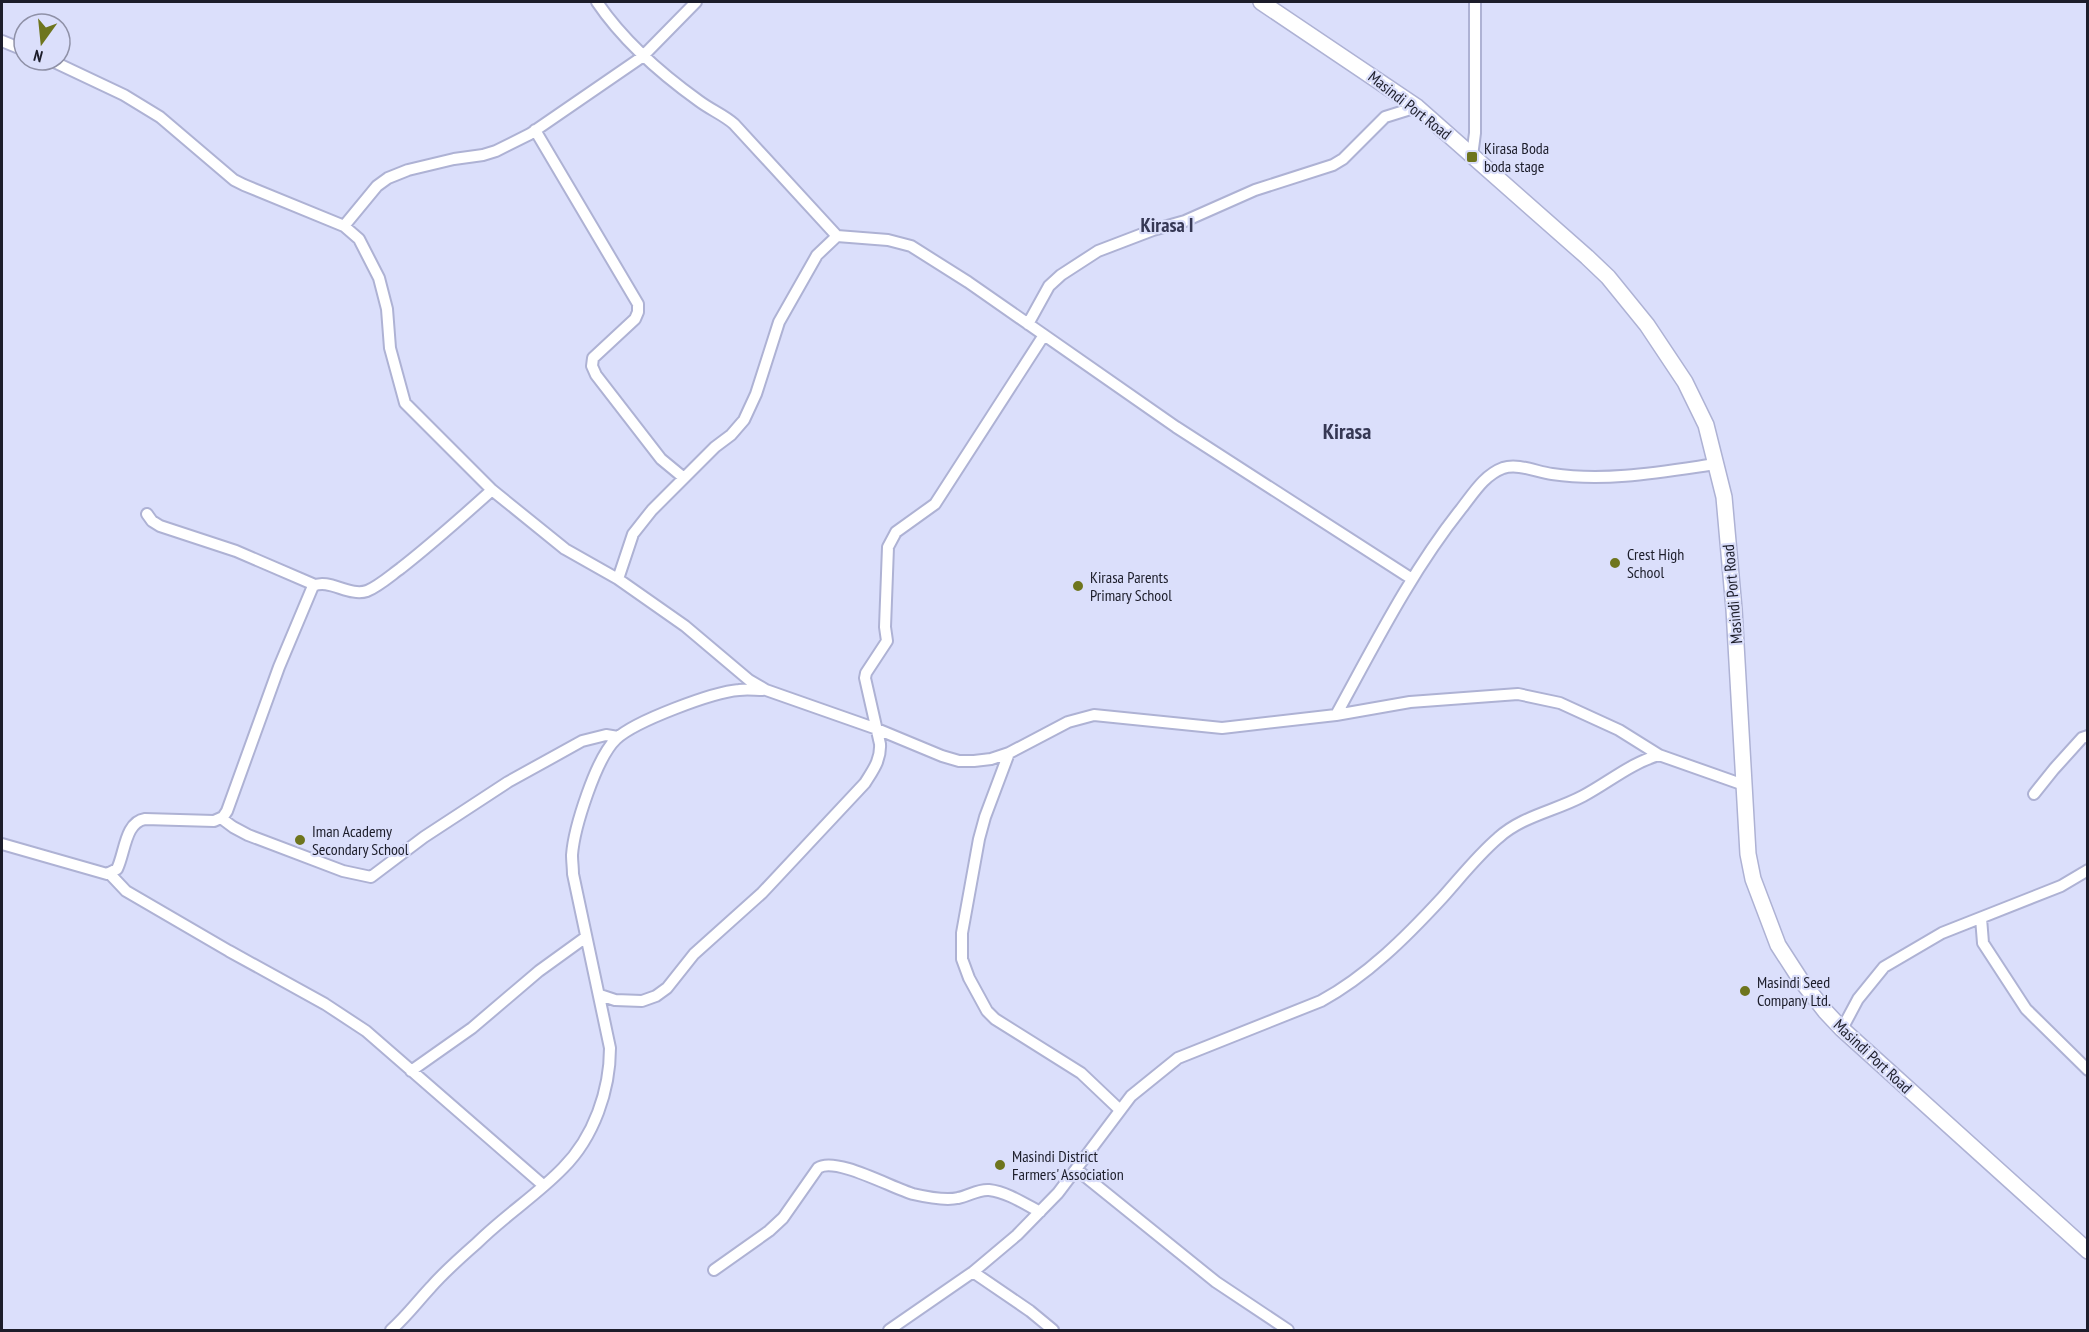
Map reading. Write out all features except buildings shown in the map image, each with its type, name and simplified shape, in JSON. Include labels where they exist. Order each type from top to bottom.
[{"type":"main road","name":"Masindi Port Road","points":[[1261,2],[1417,107],[1608,277],[1647,325],[1685,382],[1706,425],[1724,497],[1734,609],[1748,854],[1752,879],[1769,926],[1800,980],[1842,1029],[2088,1251]]},
{"type":"street","points":[[597,2],[609,21],[642,57],[734,124],[837,236],[888,240],[911,246],[1176,427],[1412,579]]},
{"type":"street","points":[[344,226],[377,186],[388,178],[443,161],[496,151],[535,130],[642,57],[696,2]]},
{"type":"street","points":[[1472,156],[1475,2]]},
{"type":"street","points":[[72,70],[124,95],[160,117],[234,180],[344,226],[359,239],[379,278],[387,309],[390,348],[405,403],[492,490],[565,549],[618,579],[685,627],[749,680],[766,690],[959,761],[991,759],[1009,753],[1068,722],[1094,715],[1222,728],[1336,715],[1410,702],[1518,694],[1560,703],[1618,730],[1659,755],[1744,785]]},
{"type":"street","points":[[1028,324],[1049,286],[1061,275],[1098,252],[1153,230],[1185,221],[1255,190],[1334,165],[1385,117],[1417,107]]},
{"type":"street","points":[[535,130],[638,304],[635,319],[593,358],[592,366],[596,375],[661,459],[684,477]]},
{"type":"street","points":[[618,579],[633,534],[651,510],[744,420],[756,394],[779,322],[818,255],[837,236]]},
{"type":"street","points":[[600,995],[615,1000],[642,1001],[656,996],[667,988],[694,954],[762,893],[865,783],[874,769],[880,752],[865,678],[887,641],[885,627],[888,547],[896,532],[935,504],[1044,335]]},
{"type":"street","points":[[1336,715],[1434,544],[1486,477],[1504,467],[1523,467],[1554,474],[1622,477],[1716,464]]},
{"type":"street","points":[[147,514],[160,526],[236,551],[315,585],[320,584],[354,593],[367,591],[381,583],[430,545],[492,490]]},
{"type":"street","points":[[109,873],[114,872],[119,866],[132,827],[138,820],[210,821],[221,818],[226,811],[308,594],[315,585]]},
{"type":"street","points":[[391,1330],[432,1285],[493,1227],[563,1168],[585,1141],[597,1113],[606,1085],[610,1048],[573,874],[573,849],[581,815],[607,749],[618,737],[640,723],[712,695],[738,690],[766,690]]},
{"type":"street","points":[[221,818],[248,835],[343,871],[371,877],[417,842],[508,782],[582,741],[606,735],[618,737]]},
{"type":"street","points":[[2034,794],[2054,768],[2082,738],[2088,736]]},
{"type":"street","points":[[1009,753],[979,839],[962,933],[962,959],[974,990],[995,1019],[1081,1073],[1120,1110]]},
{"type":"street","points":[[889,1330],[973,1272],[1017,1235],[1040,1212],[1076,1169],[1131,1096],[1178,1058],[1321,1001],[1338,992],[1371,967],[1440,900],[1500,835],[1526,819],[1580,798],[1640,760],[1659,755]]},
{"type":"street","points":[[2,844],[109,873],[126,891],[345,1017],[366,1031],[543,1185]]},
{"type":"street","points":[[1842,1029],[1858,999],[1884,967],[1942,933],[2061,886],[2088,870]]},
{"type":"street","points":[[1981,918],[1983,943],[2025,1009],[2088,1070]]},
{"type":"street","points":[[411,1071],[472,1028],[538,971],[586,937]]},
{"type":"street","points":[[714,1270],[776,1224],[818,1168],[824,1165],[845,1168],[914,1194],[944,1199],[954,1199],[982,1190],[992,1191],[1040,1212]]},
{"type":"street","points":[[1076,1169],[1216,1282],[1288,1330]]},
{"type":"street","points":[[973,1272],[1030,1311],[1053,1330]]},
{"type":"street","points":[[404,1318],[409,1330]]},
{"type":"place","name":"Kirasa Boda boda stage","points":[[1472,157]]},
{"type":"place","name":"Crest High School","points":[[1615,563]]},
{"type":"place","name":"Kirasa Parents Primary School","points":[[1078,586]]},
{"type":"place","name":"Iman Academy Secondary School","points":[[300,840]]},
{"type":"place","name":"Masindi Seed Company Ltd.","points":[[1745,991]]},
{"type":"place","name":"Masindi District Farmers' Association","points":[[1000,1165]]},
{"type":"district","name":"Kirasa I","points":[[1167,225]]},
{"type":"district","name":"Kirasa","points":[[1347,431]]}]
